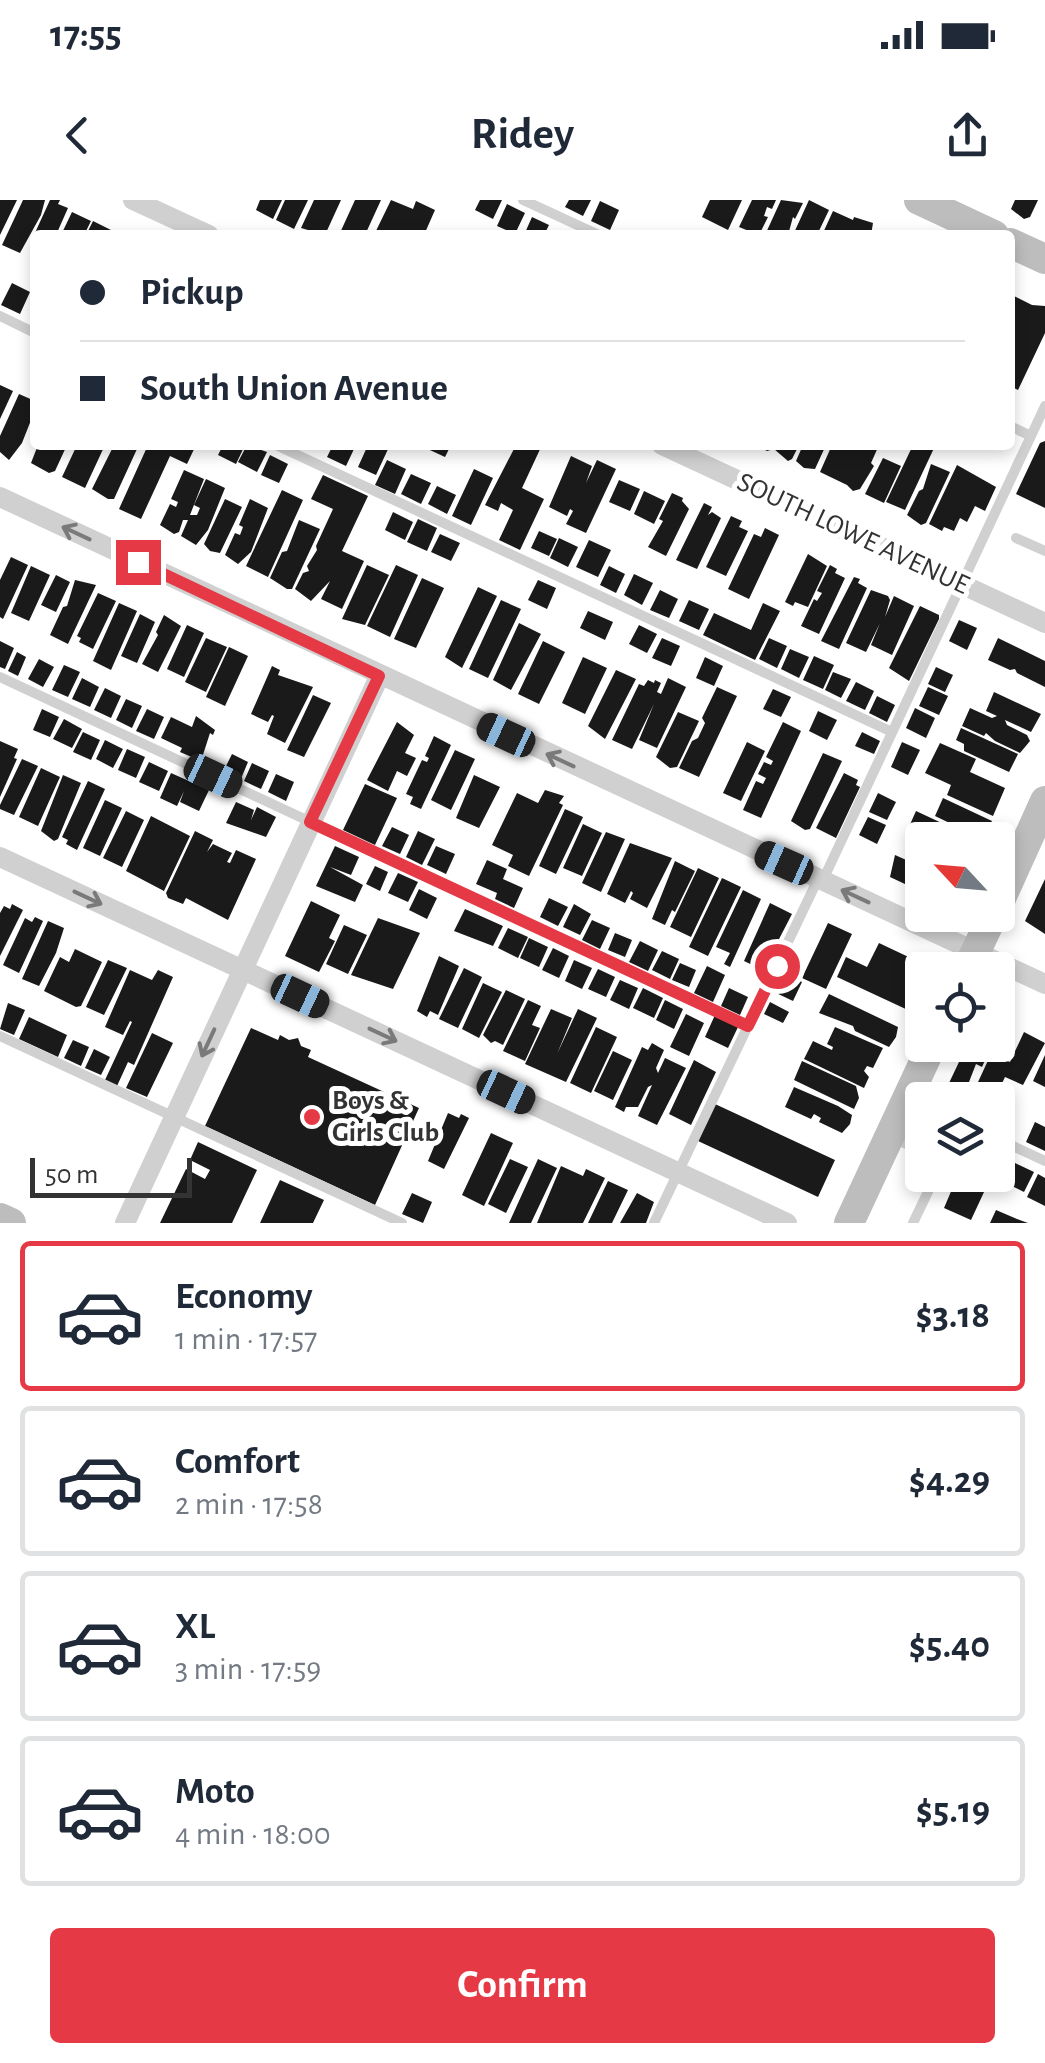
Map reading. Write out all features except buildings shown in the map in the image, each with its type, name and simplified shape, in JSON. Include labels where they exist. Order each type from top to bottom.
[{"type":"main road","points":[[919,200],[983,230]]},
{"type":"main road","points":[[1015,244],[1045,259]]},
{"type":"main road","points":[[1015,868],[1045,802]]},
{"type":"main road","points":[[848,1223],[889,1136],[905,1114]]},
{"type":"main road","points":[[0,1218],[11,1223]]},
{"type":"street","points":[[133,200],[198,230]]},
{"type":"street","name":"SOUTH LOWE AVENUE","points":[[673,450],[1045,623]]},
{"type":"street","points":[[0,498],[820,880],[954,952]]},
{"type":"street","points":[[125,1223],[379,676]]},
{"type":"street","points":[[0,857],[787,1223]]},
{"type":"street","points":[[1015,975],[1045,984]]},
{"type":"lane","points":[[524,200],[588,230]]},
{"type":"lane","points":[[0,316],[30,331]]},
{"type":"lane","points":[[654,1223],[1045,406]]},
{"type":"lane","points":[[1015,428],[1031,436]]},
{"type":"lane","points":[[287,450],[892,732]]},
{"type":"lane","points":[[1016,538],[1045,551]]},
{"type":"lane","points":[[0,677],[748,1026]]},
{"type":"lane","points":[[0,1036],[402,1223]]},
{"type":"lane","points":[[889,1136],[905,1143]]},
{"type":"lane","points":[[1015,1147],[1045,1162]]},
{"type":"lane","points":[[913,1223],[928,1192]]},
{"type":"place","name":"Boys & Girls Club","points":[[312,1117]]},
{"type":"route","points":[[138,562],[379,676],[310,822],[748,1026],[777,966]]}]
